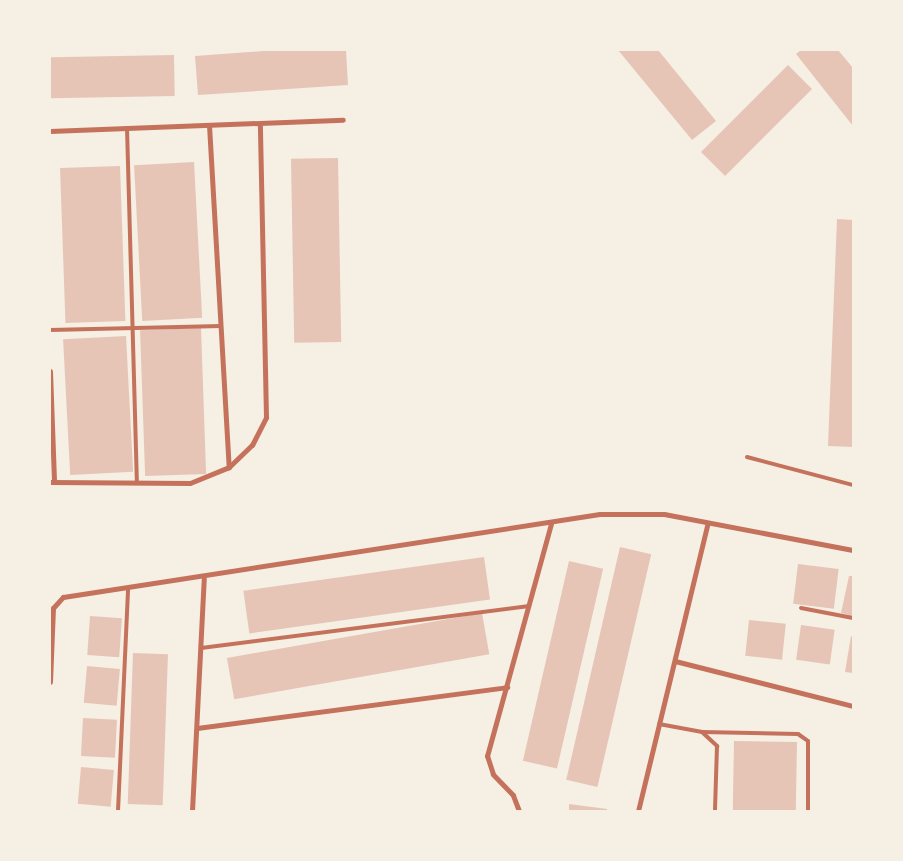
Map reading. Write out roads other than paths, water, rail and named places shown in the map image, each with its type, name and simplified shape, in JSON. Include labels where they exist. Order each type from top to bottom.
[{"type":"street","points":[[50,131],[343,120]]},
{"type":"street","points":[[50,371],[52,482],[190,483],[229,467],[252,445],[266,417],[260,123]]},
{"type":"street","points":[[209,125],[229,467]]},
{"type":"street","points":[[50,682],[52,608],[62,597],[204,578],[550,524],[600,514],[664,514],[707,525],[853,550]]},
{"type":"street","points":[[519,811],[513,795],[493,774],[487,756],[550,524]]},
{"type":"street","points":[[638,811],[707,525]]},
{"type":"street","points":[[192,811],[204,578]]},
{"type":"street","points":[[675,662],[853,706]]},
{"type":"street","points":[[197,728],[507,687]]},
{"type":"lane","points":[[127,128],[137,483]]},
{"type":"lane","points":[[50,330],[221,326]]},
{"type":"lane","points":[[747,457],[853,485]]},
{"type":"lane","points":[[118,811],[128,588]]},
{"type":"lane","points":[[201,648],[528,606]]},
{"type":"lane","points":[[802,608],[853,618]]},
{"type":"lane","points":[[660,724],[702,732],[786,731],[808,740],[808,811]]},
{"type":"lane","points":[[702,732],[717,746],[715,811]]}]
